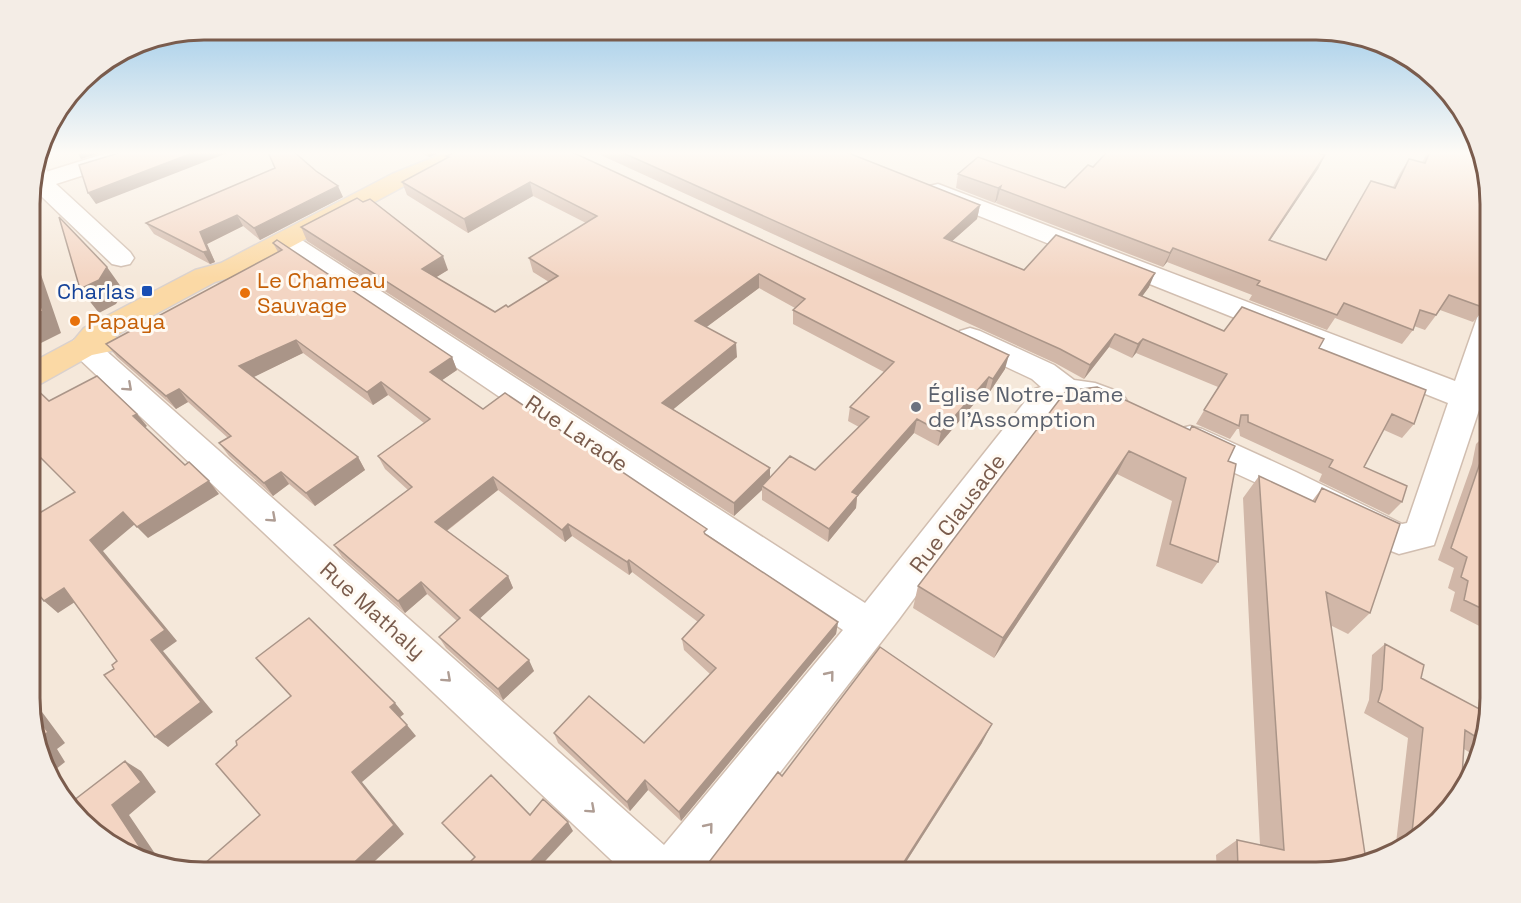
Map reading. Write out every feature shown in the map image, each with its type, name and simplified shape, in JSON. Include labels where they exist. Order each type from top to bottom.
[{"type":"main road","points":[[41,371],[84,348],[104,344],[216,284],[230,269],[371,194]]},
{"type":"street","points":[[53,194],[121,258]]},
{"type":"street","points":[[945,194],[1467,398]]},
{"type":"street","name":"Rue Larade","points":[[285,240],[868,626]]},
{"type":"street","points":[[948,328],[1043,372],[1065,390],[1099,395],[1284,481],[1399,539],[1421,535],[1480,355]]},
{"type":"street","name":"Rue Mathaly","points":[[84,348],[648,862]]},
{"type":"street","name":"Rue Clausade","points":[[681,862],[1046,397],[1065,390]]},
{"type":"shaded area","points":[[41,194],[1480,194],[1480,709],[1477,730],[1464,771],[1440,806],[1407,835],[1369,854],[1327,862],[183,861],[142,850],[123,840],[97,822],[81,806],[68,789],[53,761],[42,720]]},
{"type":"building","points":[[214,194],[322,194],[254,228],[237,215],[200,232],[208,251],[203,252],[146,223]]},
{"type":"building","points":[[422,194],[508,194],[464,219]]},
{"type":"building","points":[[554,194],[663,194],[1009,355],[993,379],[989,377],[941,432],[917,419],[852,492],[858,495],[829,529],[762,486],[790,456],[815,470],[869,417],[850,407],[894,362],[793,310],[805,299],[759,274],[695,321],[736,343],[662,403],[770,468],[734,503],[301,227],[357,198],[363,202],[370,199],[443,256],[422,269],[495,312],[506,305],[508,307],[558,276],[529,258],[597,216]]},
{"type":"building","points":[[715,194],[953,194],[980,205],[944,238],[1024,270],[1056,235],[1155,273],[1139,295],[1224,331],[1242,307],[1324,339],[1319,348],[1426,390],[1414,424],[1392,414],[1364,467],[1407,486],[1402,502],[1329,467],[1333,460],[1248,422],[1248,415],[1241,415],[1239,426],[1204,410],[1227,374],[1143,339],[1138,344],[1115,334],[1090,365],[1060,349]]},
{"type":"building","points":[[1014,194],[1299,194],[1269,240],[1326,260],[1364,194],[1480,194],[1480,306],[1449,295],[1436,315],[1420,310],[1413,330],[1344,303],[1337,315],[1257,285],[1260,281],[1173,248],[1170,253]]},
{"type":"building","points":[[59,217],[107,267],[99,280],[80,289]]},
{"type":"building","points":[[277,240],[452,357],[430,372],[483,409],[505,393],[707,529],[705,534],[838,622],[679,812],[645,780],[627,802],[554,733],[589,696],[644,743],[716,668],[682,639],[704,615],[629,560],[627,562],[568,524],[562,530],[493,477],[435,522],[508,576],[470,610],[529,660],[498,689],[439,637],[460,618],[421,582],[398,601],[334,545],[412,487],[378,456],[430,419],[381,382],[367,392],[296,340],[239,366],[358,457],[306,493],[281,472],[264,483],[219,443],[231,436],[179,389],[166,396],[106,344],[282,250],[273,243]]},
{"type":"building","points":[[97,376],[137,414],[133,416],[185,465],[189,462],[209,481],[137,527],[123,512],[90,540],[165,630],[151,640],[201,702],[155,737],[104,675],[114,669],[112,665],[117,661],[64,588],[44,601],[41,597],[41,512],[75,492],[41,458],[41,393],[49,401]]},
{"type":"building","points":[[1097,387],[1190,430],[1192,426],[1235,446],[1228,461],[1236,464],[1218,562],[1170,544],[1186,478],[1129,451],[1003,638],[918,586],[1066,391]]},
{"type":"building","points":[[1480,463],[1480,608],[1464,600],[1468,581],[1461,577],[1467,557],[1451,548]]},
{"type":"building","points":[[1259,476],[1315,502],[1322,488],[1400,524],[1370,613],[1326,592],[1365,855],[1327,862],[1238,862],[1237,840],[1284,850]]},
{"type":"building","points":[[309,618],[395,703],[390,707],[407,725],[352,772],[394,825],[355,862],[206,862],[260,815],[216,764],[237,745],[236,741],[291,696],[256,658]]},
{"type":"building","points":[[1385,644],[1424,665],[1421,678],[1480,709],[1475,737],[1465,730],[1462,774],[1440,806],[1412,831],[1423,728],[1378,702],[1382,689]]},
{"type":"building","points":[[880,647],[992,724],[904,862],[709,862],[778,772],[782,776]]},
{"type":"building","points":[[125,761],[141,782],[112,805],[142,850],[114,835],[97,822],[76,799]]},
{"type":"building","points":[[491,775],[530,815],[543,799],[568,822],[530,862],[470,862],[475,857],[442,823]]},
{"type":"place","name":"Charlas","points":[[147,291]]},
{"type":"place","name":"Le Chameau Sauvage","points":[[245,293]]},
{"type":"place","name":"Papaya","points":[[75,321]]},
{"type":"place","name":"Église Notre-Dame de l'Assomption","points":[[916,407]]}]
